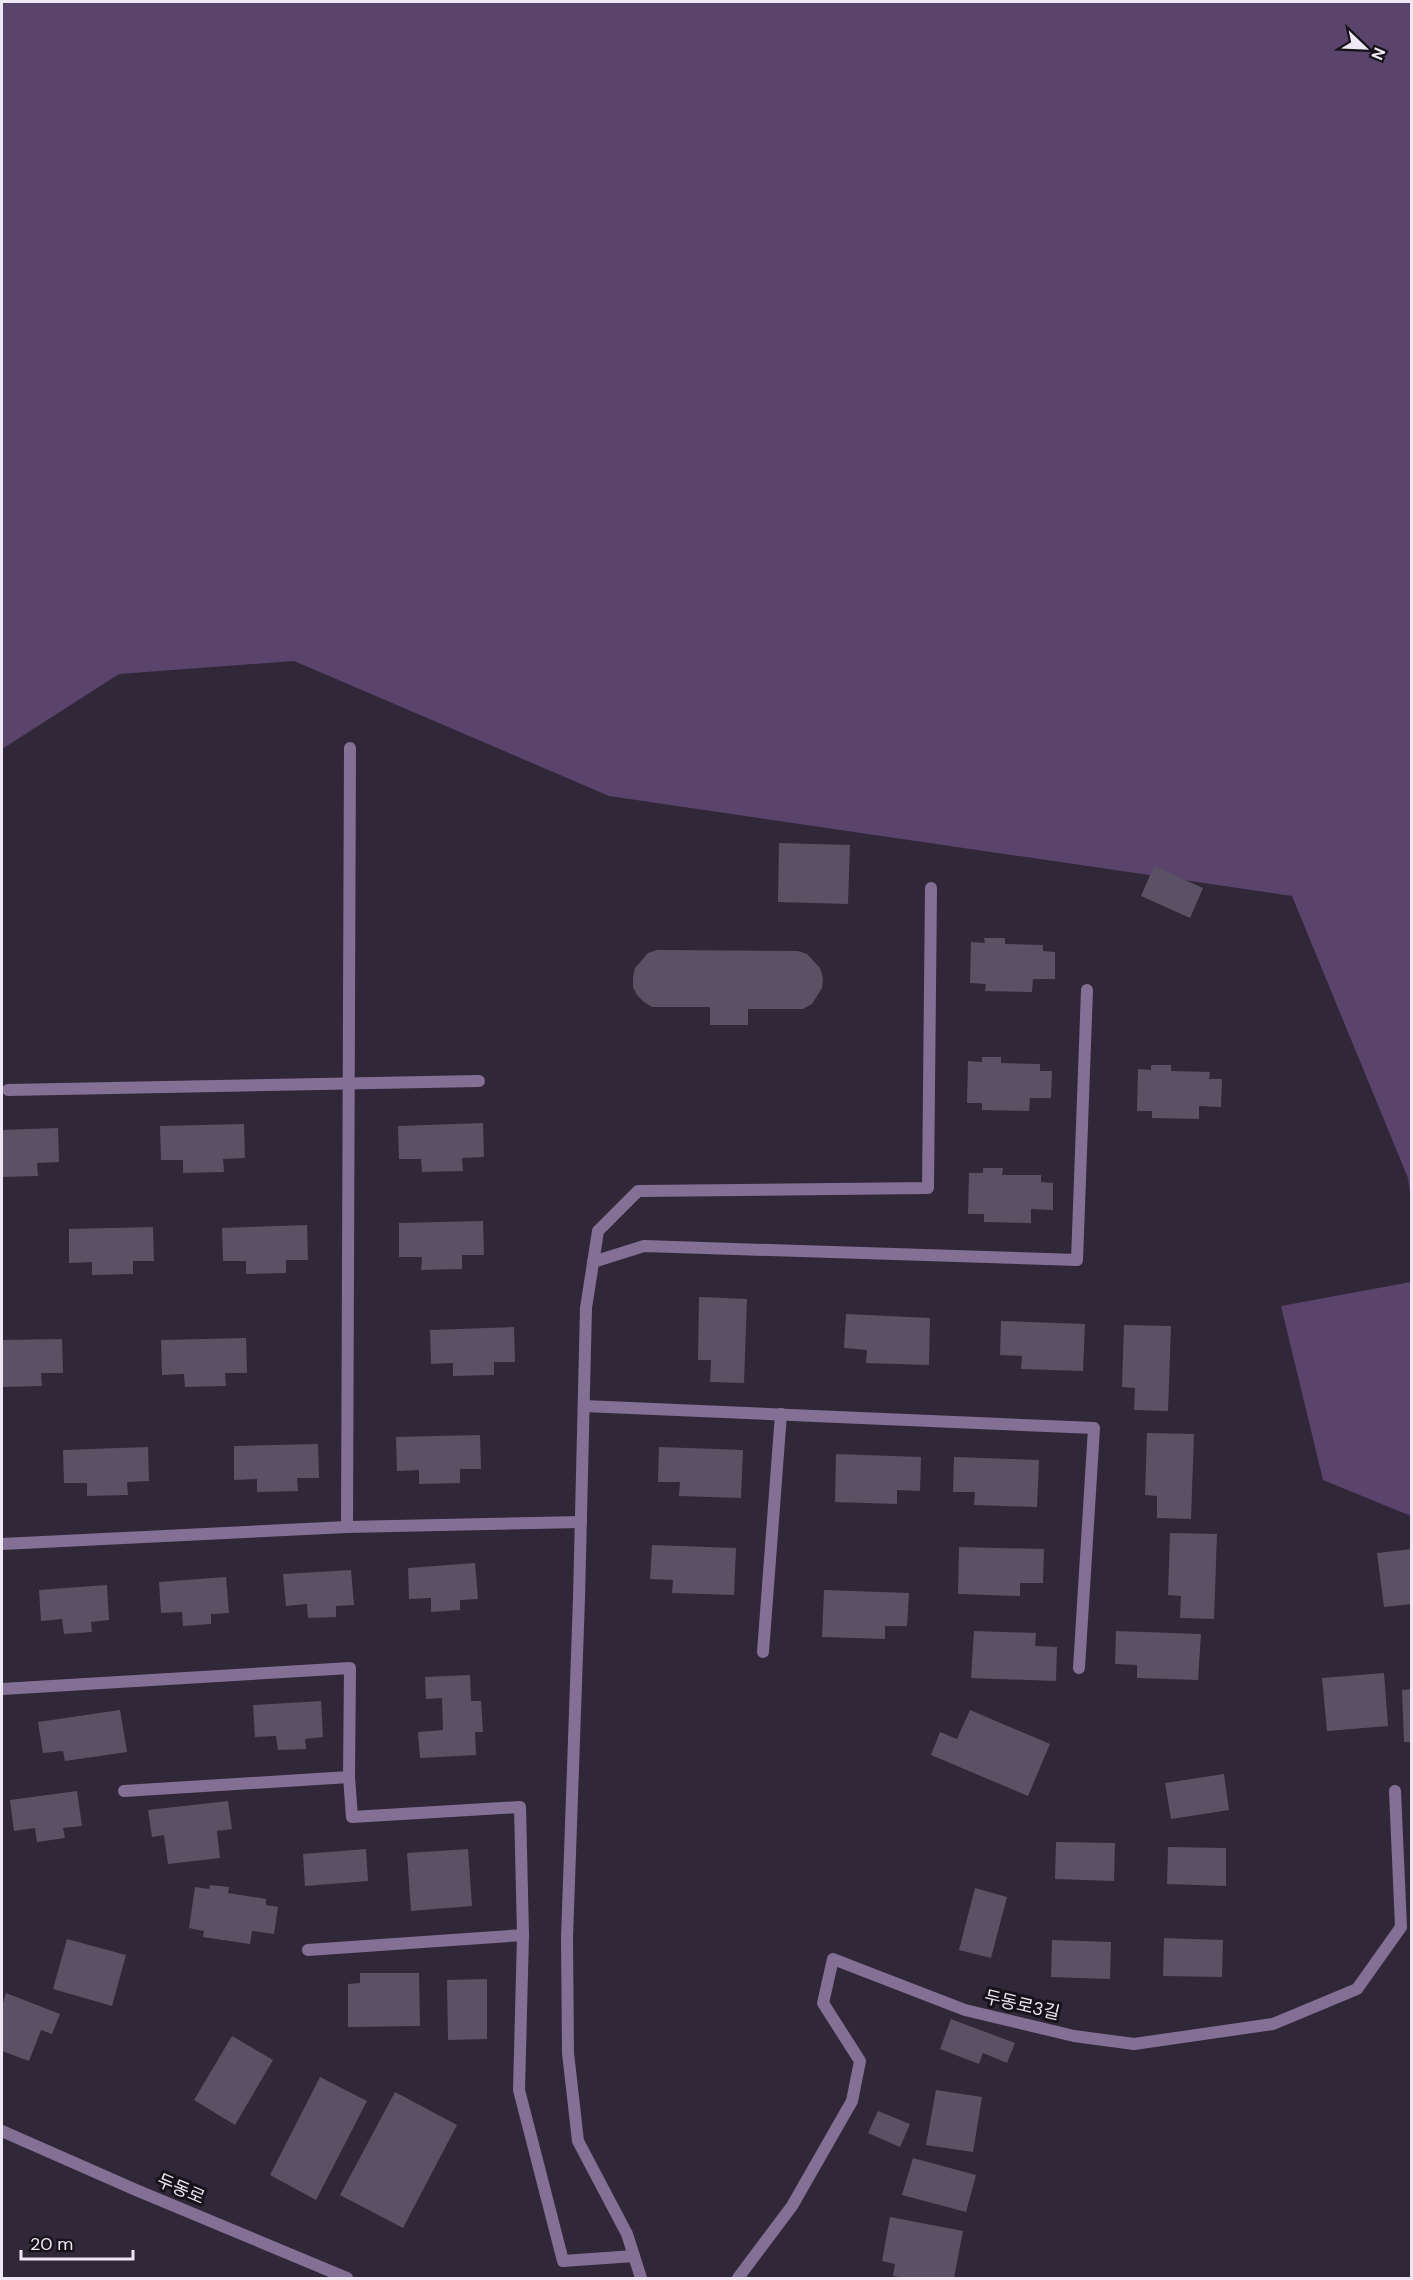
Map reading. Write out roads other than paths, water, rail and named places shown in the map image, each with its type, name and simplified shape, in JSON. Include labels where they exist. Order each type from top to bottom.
[{"type":"street","points":[[347,1527],[350,748]]},
{"type":"street","points":[[641,2278],[627,2234],[578,2141],[568,2053],[567,1902],[581,1522],[586,1308],[598,1231],[638,1191],[928,1188],[930,888]]},
{"type":"street","points":[[593,1262],[644,1246],[1077,1260],[1087,990]]},
{"type":"street","points":[[8,1090],[479,1081]]},
{"type":"street","points":[[584,1406],[1094,1428],[1079,1668]]},
{"type":"street","points":[[763,1652],[781,1414]]},
{"type":"street","points":[[2,1544],[347,1527],[581,1522]]},
{"type":"street","points":[[2,1689],[350,1668],[349,1777],[352,1817],[520,1807],[523,1935],[519,2090],[563,2261],[634,2256]]},
{"type":"street","points":[[124,1791],[349,1777]]},
{"type":"street","name":"두동로3길","points":[[738,2278],[792,2206],[852,2101],[860,2061],[823,2003],[833,1959],[965,2010],[1074,2036],[1134,2044],[1273,2024],[1357,1989],[1401,1927],[1395,1791]]},
{"type":"street","points":[[308,1950],[523,1935]]},
{"type":"street","name":"두동로","points":[[2,2131],[347,2278]]}]
